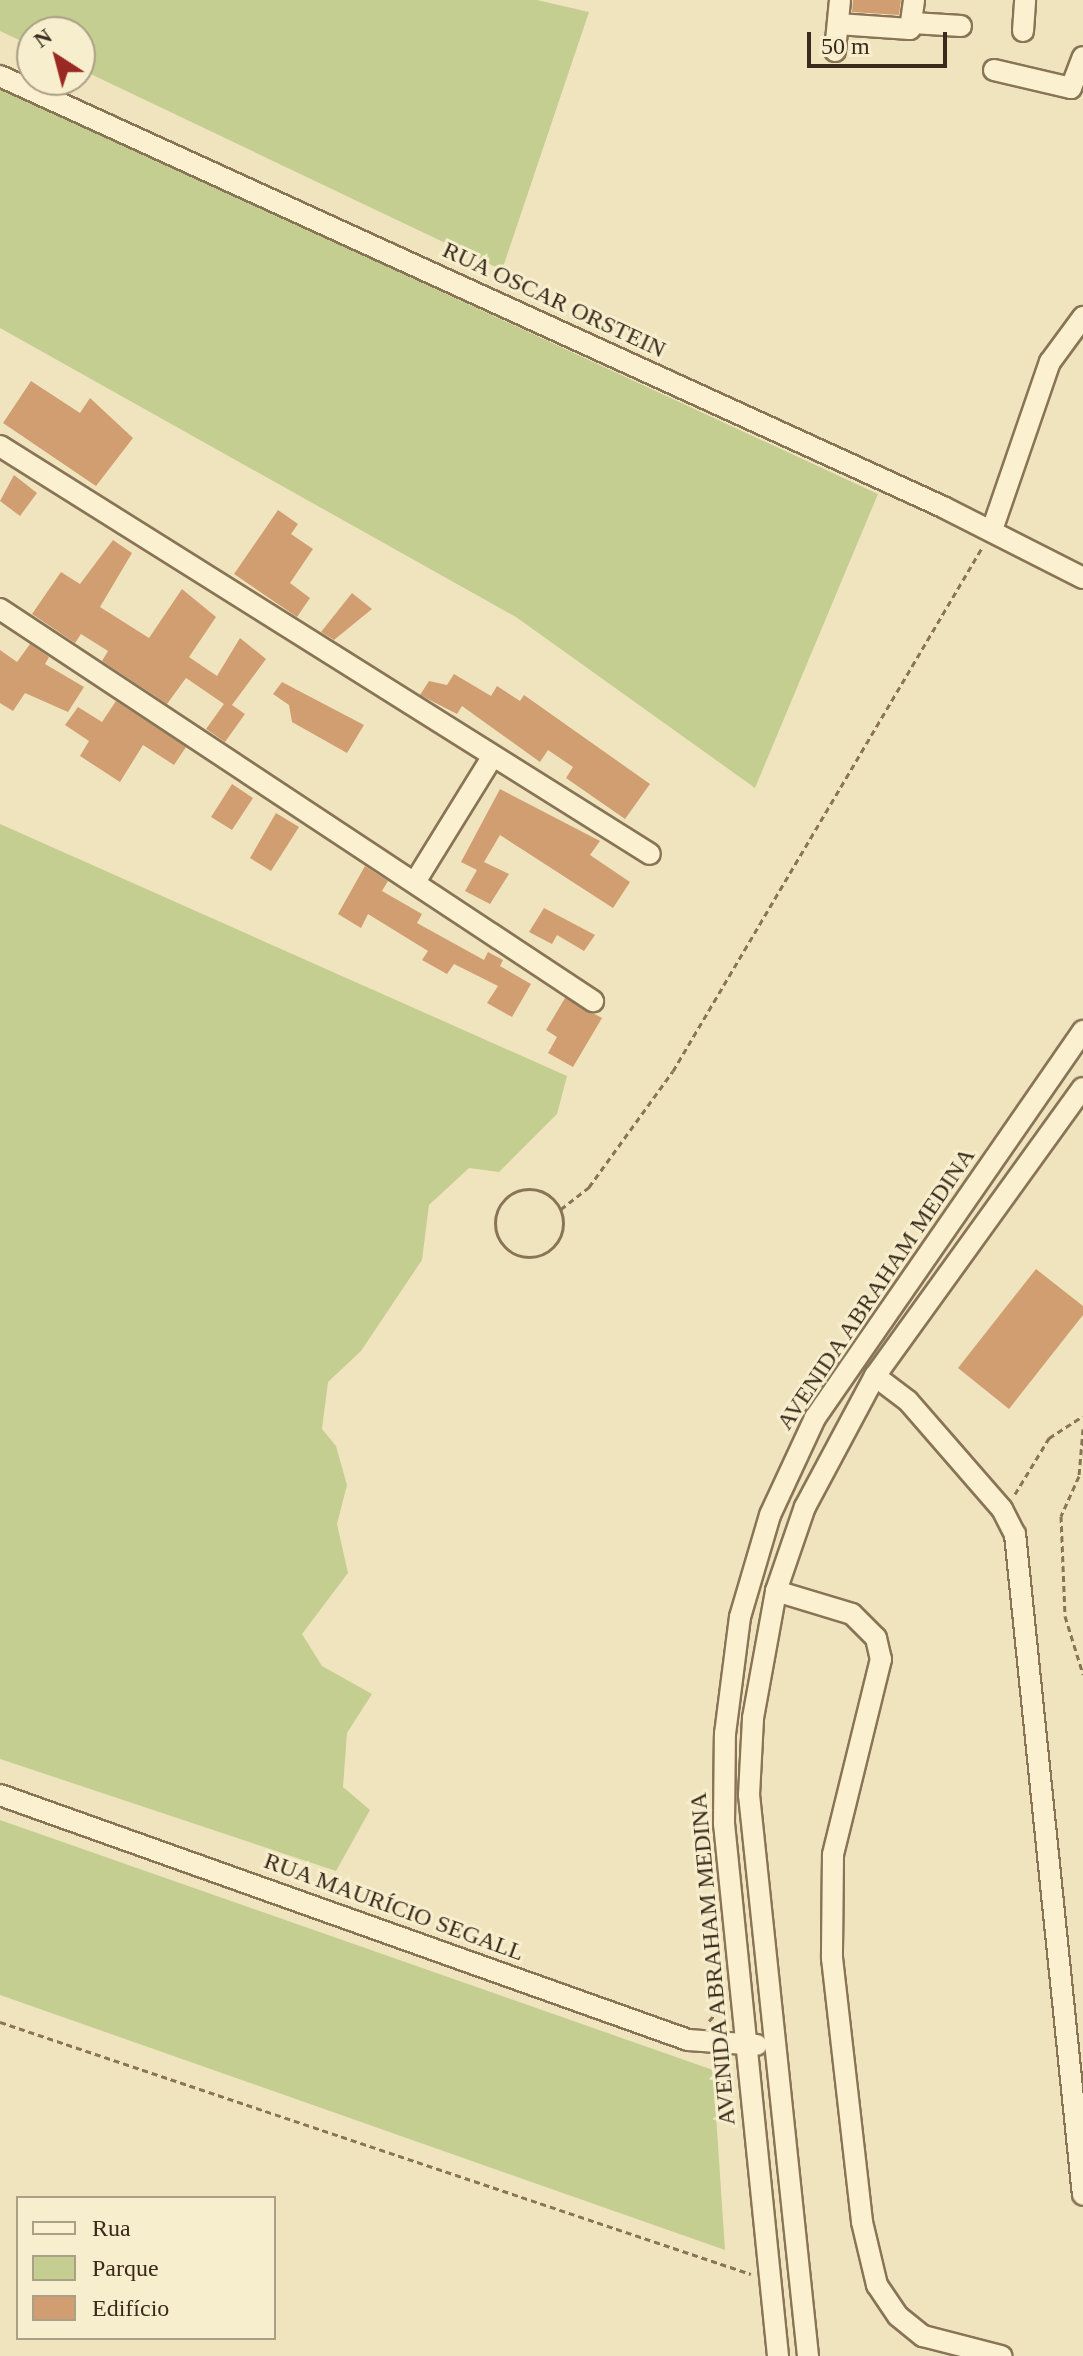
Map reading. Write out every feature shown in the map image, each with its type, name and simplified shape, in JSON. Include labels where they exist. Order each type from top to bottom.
[{"type":"street","points":[[835,51],[840,0]]},
{"type":"street","points":[[913,23],[914,0]]},
{"type":"street","points":[[1023,31],[1025,0]]},
{"type":"street","points":[[838,24],[904,30],[913,23],[961,26]]},
{"type":"street","points":[[994,70],[1071,88],[1083,57]]},
{"type":"street","name":"RUA OSCAR ORSTEIN","points":[[0,76],[992,530],[1083,578]]},
{"type":"street","points":[[992,530],[1050,362],[1083,317]]},
{"type":"street","points":[[0,446],[491,759],[650,854]]},
{"type":"street","points":[[0,609],[593,1001]]},
{"type":"street","points":[[415,882],[491,759]]},
{"type":"street","name":"AVENIDA ABRAHAM MEDINA","points":[[778,2356],[746,2046],[723,1774],[740,1617],[770,1515],[815,1418],[1083,1031]]},
{"type":"street","name":"AVENIDA ABRAHAM MEDINA","points":[[808,2356],[749,1795],[753,1718],[776,1591],[805,1507],[875,1376],[1083,1088]]},
{"type":"street","points":[[961,1205],[965,1221],[985,1224]]},
{"type":"street","points":[[938,1239],[957,1241],[960,1258]]},
{"type":"street","points":[[875,1376],[908,1401],[1002,1509],[1022,1578],[1083,2195]]},
{"type":"street","points":[[776,1591],[852,1614],[876,1638],[881,1659],[875,1708],[840,1815],[832,1914],[840,2051],[877,2285],[898,2316],[923,2336],[1001,2356]]},
{"type":"street","name":"RUA MAURÍCIO SEGALL","points":[[0,1795],[688,2040],[746,2046],[774,2044]]},
{"type":"path","points":[[561,1209],[589,1187],[673,1071],[992,530]]},
{"type":"path","points":[[516,1191],[543,1191],[561,1209],[561,1236],[542,1254],[516,1254],[497,1236],[498,1209],[516,1191]]},
{"type":"path","points":[[1002,1509],[1049,1438],[1083,1416]]},
{"type":"path","points":[[1083,1429],[1079,1476],[1061,1516],[1065,1616],[1083,1674]]},
{"type":"path","points":[[0,2022],[770,2280]]},
{"type":"green space","points":[[0,0],[537,0],[589,12],[502,270],[96,77],[96,16],[16,16],[16,38],[0,31]]},
{"type":"green space","points":[[0,87],[878,494],[755,788],[516,617],[0,328]]},
{"type":"green space","points":[[0,824],[567,1076],[557,1114],[499,1172],[469,1168],[429,1205],[422,1260],[361,1351],[328,1382],[322,1429],[336,1446],[347,1485],[337,1524],[348,1573],[302,1634],[322,1666],[372,1694],[347,1733],[343,1787],[370,1810],[336,1871],[0,1759]]},
{"type":"green space","points":[[0,1820],[713,2070],[725,2250],[0,1995]]},
{"type":"building","points":[[853,0],[901,0],[899,15],[852,12]]},
{"type":"building","points":[[31,381],[80,413],[90,398],[133,438],[96,486],[3,423]]},
{"type":"building","points":[[14,475],[37,493],[20,516],[0,501]]},
{"type":"building","points":[[278,510],[298,524],[291,534],[313,549],[290,583],[310,598],[297,617],[234,574]]},
{"type":"building","points":[[113,540],[132,553],[100,607],[149,638],[182,589],[216,617],[189,657],[217,676],[240,638],[266,659],[232,705],[245,714],[225,742],[206,729],[224,704],[186,678],[167,704],[102,661],[108,651],[81,634],[75,643],[32,614],[61,572],[80,584]]},
{"type":"building","points":[[352,593],[372,609],[334,640],[321,632]]},
{"type":"building","points":[[30,644],[49,657],[45,664],[84,687],[68,712],[25,693],[13,711],[0,703],[0,650],[17,662]]},
{"type":"building","points":[[454,674],[491,696],[497,686],[520,701],[524,695],[650,784],[625,819],[566,778],[573,767],[548,750],[540,762],[462,706],[457,714],[420,695],[429,681],[447,685]]},
{"type":"building","points":[[282,682],[364,725],[347,753],[292,722],[289,705],[273,694]]},
{"type":"building","points":[[116,701],[186,747],[174,765],[143,745],[120,782],[80,756],[89,741],[65,725],[78,707],[102,722]]},
{"type":"building","points":[[232,784],[253,798],[232,830],[211,817]]},
{"type":"building","points":[[500,789],[600,841],[590,855],[630,882],[613,908],[500,835],[484,862],[509,874],[490,904],[465,891],[477,870],[461,862]]},
{"type":"building","points":[[276,813],[299,827],[271,871],[250,858]]},
{"type":"building","points":[[365,866],[388,881],[382,891],[422,914],[417,923],[484,960],[488,952],[503,960],[500,966],[531,984],[512,1017],[487,1003],[498,986],[454,964],[447,974],[422,960],[428,951],[368,914],[361,928],[338,914]]},
{"type":"building","points":[[544,908],[595,935],[584,951],[557,935],[552,944],[529,932]]},
{"type":"building","points":[[565,998],[602,1018],[573,1067],[548,1053],[557,1037],[546,1030]]},
{"type":"building","points":[[1036,1269],[1083,1306],[1083,1315],[1009,1409],[958,1368]]}]
